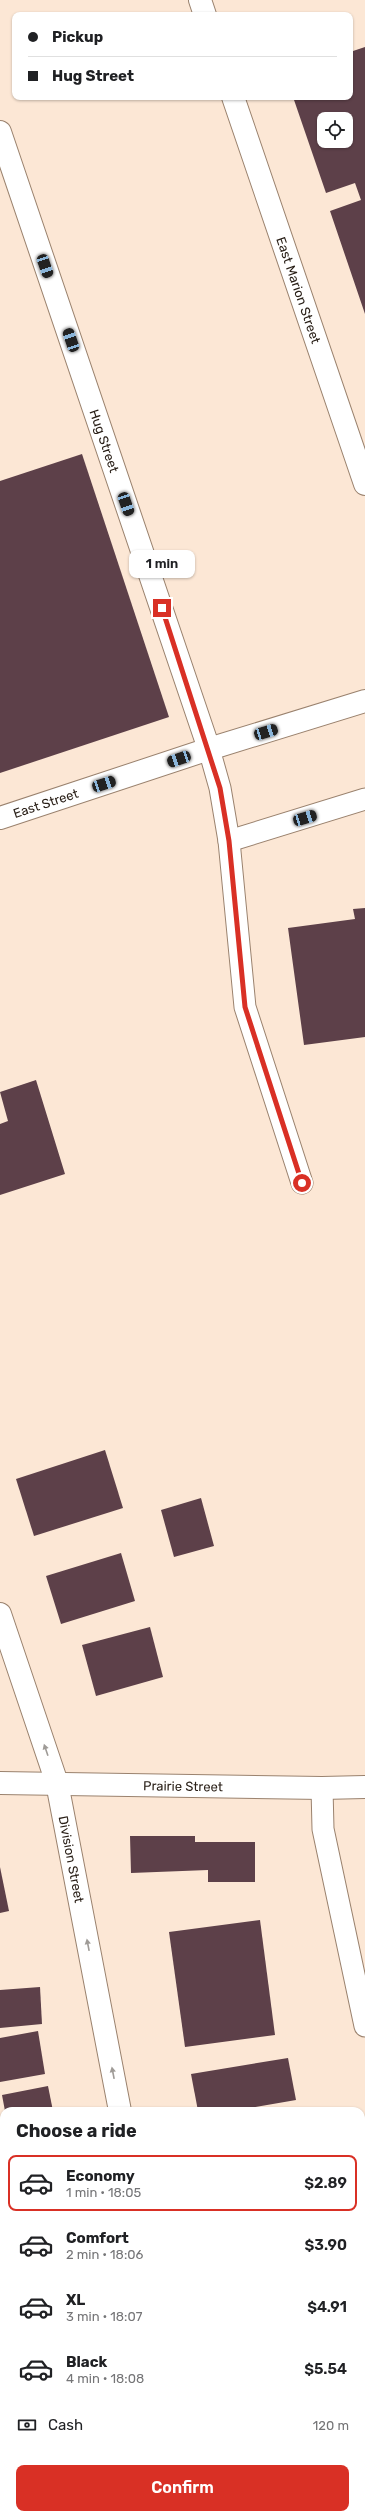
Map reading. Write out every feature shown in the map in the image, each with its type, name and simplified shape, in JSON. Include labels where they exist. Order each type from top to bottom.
[{"type":"street","points":[[200,0],[204,12]]},
{"type":"street","name":"East Marion Street","points":[[234,100],[365,484]]},
{"type":"street","name":"Hug Street","points":[[0,132],[209,749]]},
{"type":"street","name":"East Street","points":[[0,818],[209,749],[365,701]]},
{"type":"street","name":"Division Street","points":[[0,1614],[57,1783],[119,2107]]},
{"type":"street","name":"Prairie Street","points":[[0,1783],[322,1788],[365,1787]]},
{"type":"lane","points":[[209,749],[220,788],[229,841],[245,1007],[302,1183]]},
{"type":"lane","points":[[229,841],[365,800]]},
{"type":"lane","points":[[322,1788],[323,1829],[365,2026]]},
{"type":"building","points":[[365,47],[365,314],[330,211],[361,200],[355,183],[326,193],[294,100],[353,100],[353,51]]},
{"type":"building","points":[[82,454],[169,717],[0,773],[0,481]]},
{"type":"building","points":[[365,908],[365,1037],[304,1045],[288,928],[355,919],[353,909]]},
{"type":"building","points":[[36,1080],[65,1174],[0,1195],[0,1124],[8,1121],[0,1092]]},
{"type":"building","points":[[105,1450],[123,1508],[34,1536],[16,1479]]},
{"type":"building","points":[[201,1498],[214,1546],[174,1557],[161,1510]]},
{"type":"building","points":[[121,1553],[135,1601],[61,1624],[46,1576]]},
{"type":"building","points":[[150,1627],[163,1677],[96,1696],[82,1645]]},
{"type":"building","points":[[130,1836],[195,1836],[195,1842],[255,1842],[255,1882],[208,1882],[208,1870],[131,1873]]},
{"type":"building","points":[[0,1867],[9,1911],[0,1913]]},
{"type":"building","points":[[260,1920],[275,2035],[185,2047],[169,1932]]},
{"type":"building","points":[[40,1987],[42,2024],[0,2028],[0,1990]]},
{"type":"building","points":[[38,2031],[45,2074],[0,2082],[0,2038]]},
{"type":"building","points":[[288,2058],[296,2100],[256,2107],[197,2107],[191,2074]]},
{"type":"building","points":[[48,2086],[52,2107],[4,2107],[2,2095]]},
{"type":"route","points":[[162,608],[209,749],[220,788],[229,841],[245,1007],[302,1183]]}]
